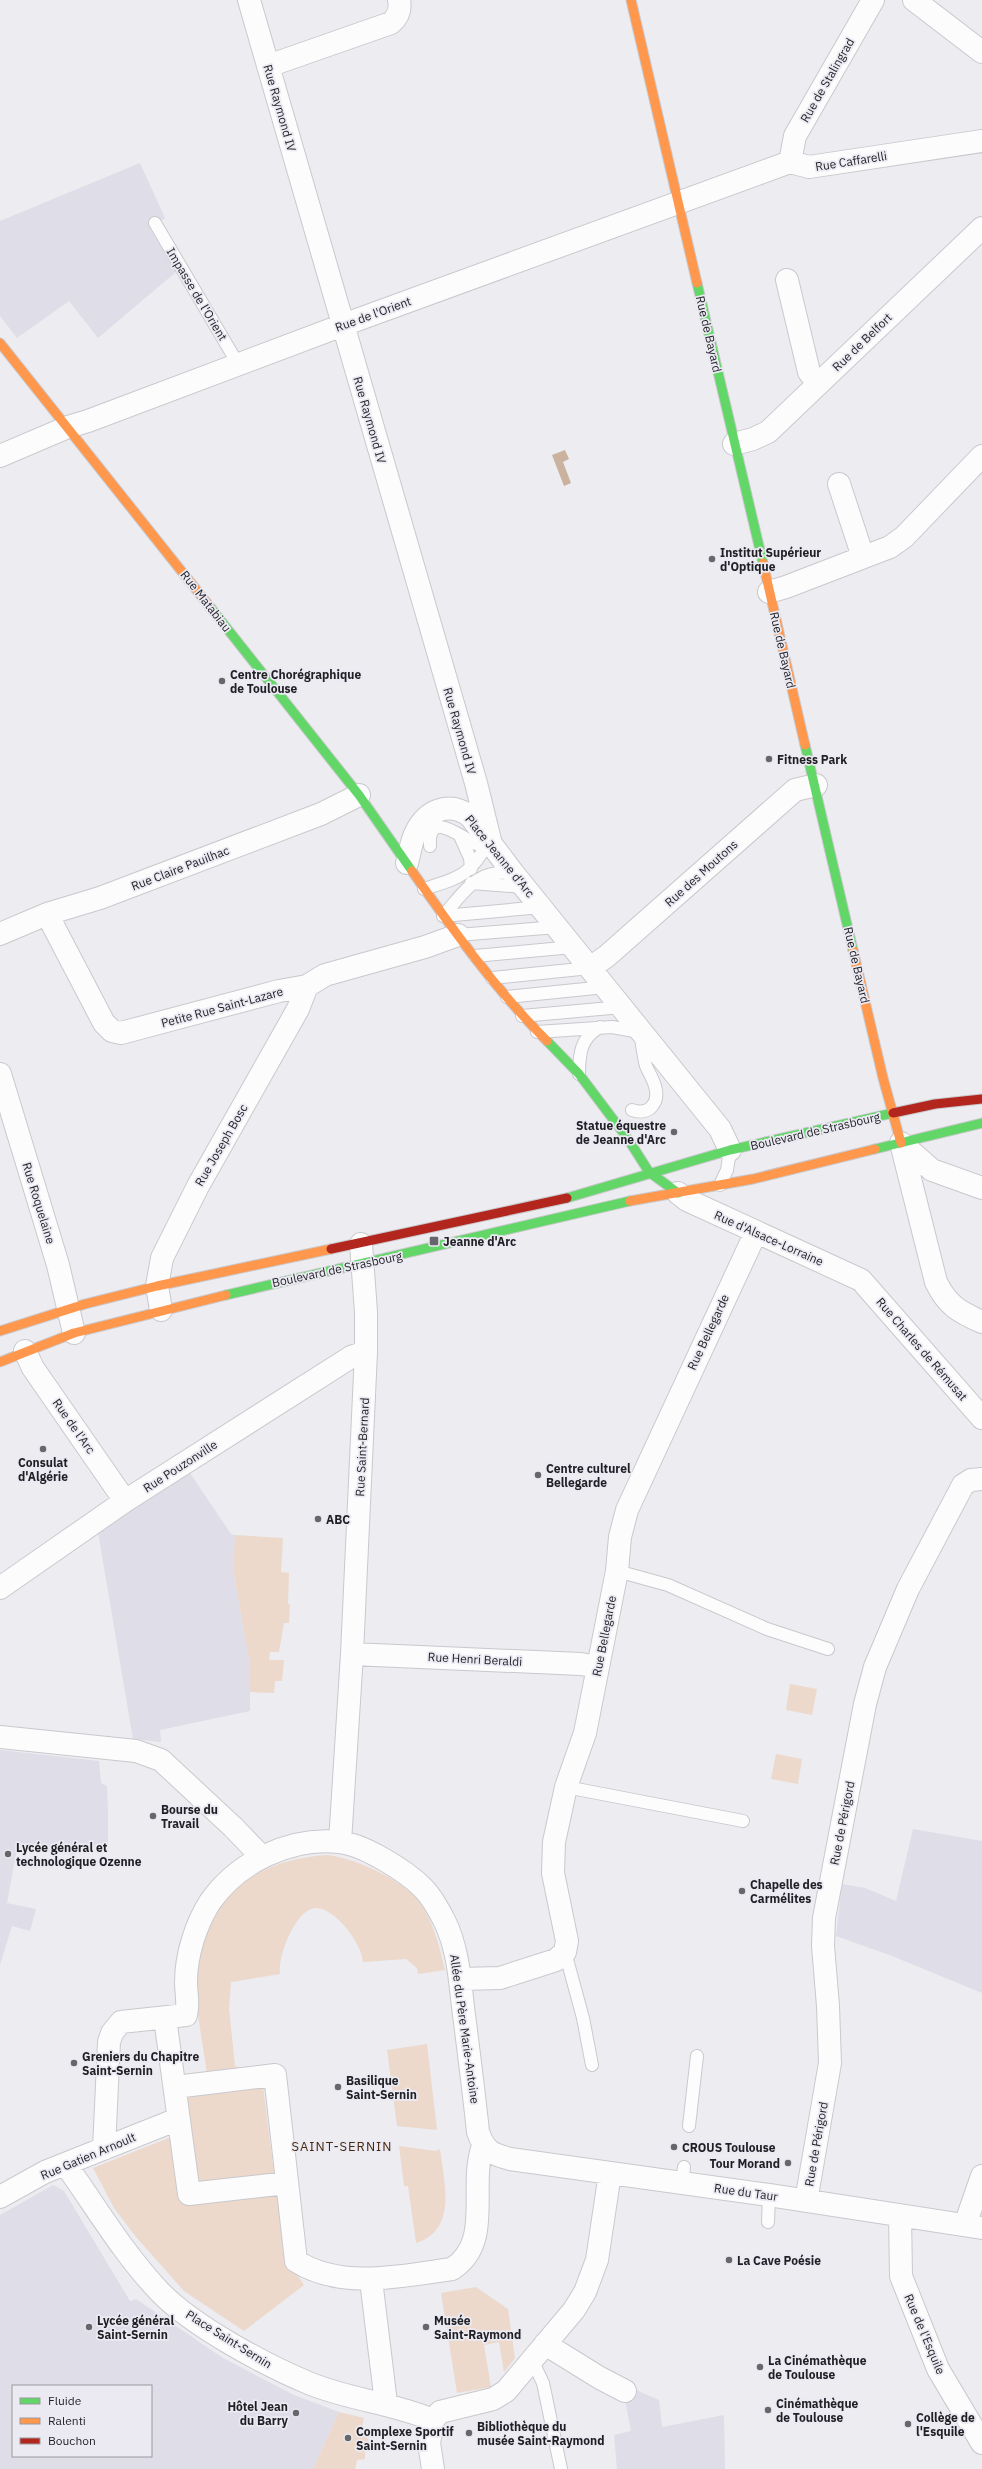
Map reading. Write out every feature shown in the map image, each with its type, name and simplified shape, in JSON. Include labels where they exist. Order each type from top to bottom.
[{"type":"main road","name":"Rue de Bayard","points":[[631,0],[892,1113],[901,1143]]},
{"type":"main road","name":"Rue Matabiau","points":[[0,343],[359,795],[408,863]]},
{"type":"main road","points":[[408,863],[443,916],[522,1016],[536,1032],[579,1074],[628,1139],[649,1172],[678,1193]]},
{"type":"main road","name":"Boulevard de Strasbourg","points":[[0,1362],[29,1360],[74,1333],[569,1198],[649,1172],[730,1150],[935,1104],[982,1099]]},
{"type":"main road","name":"Boulevard de Strasbourg","points":[[0,1331],[68,1309],[157,1286],[363,1254],[625,1202],[720,1185],[982,1124]]},
{"type":"street","name":"Rue Raymond IV","points":[[249,0],[476,783],[491,845]]},
{"type":"street","points":[[268,66],[391,24],[397,18],[400,7],[399,0]]},
{"type":"street","name":"Rue de Stalingrad","points":[[790,162],[795,136],[873,0]]},
{"type":"street","points":[[914,0],[982,52]]},
{"type":"street","name":"Rue Caffarelli","points":[[790,162],[809,167],[982,141]]},
{"type":"street","points":[[679,204],[790,162]]},
{"type":"street","name":"Rue de l'Orient","points":[[0,456],[68,427],[88,421],[343,325],[679,204]]},
{"type":"street","name":"Rue de Belfort","points":[[734,444],[753,439],[768,432],[982,228]]},
{"type":"street","points":[[786,280],[809,372],[818,384]]},
{"type":"street","points":[[769,592],[890,547],[904,537],[982,456]]},
{"type":"street","points":[[839,484],[863,557]]},
{"type":"street","name":"Rue des Moutons","points":[[590,968],[607,956],[795,790],[816,785]]},
{"type":"street","name":"Rue Claire Pauilhac","points":[[0,934],[47,914],[100,898],[321,814],[359,795]]},
{"type":"street","name":"Place Jeanne d'Arc","points":[[408,863],[415,833],[428,816],[440,809],[451,807],[461,809],[470,816],[491,845],[622,1007],[640,1032],[720,1129],[730,1150]]},
{"type":"street","name":"Petite Rue Saint-Lazare","points":[[47,914],[104,1023],[112,1031],[121,1033],[279,991],[307,986],[325,975],[425,947],[458,935]]},
{"type":"street","name":"Rue Joseph Bosc","points":[[161,1310],[157,1286],[162,1258],[198,1186],[298,1009],[307,986]]},
{"type":"street","name":"Rue Roquelaine","points":[[0,1074],[58,1264],[74,1333]]},
{"type":"street","points":[[901,1143],[932,1170],[982,1188]]},
{"type":"street","name":"Rue de Bayard","points":[[901,1143],[936,1282],[943,1297],[952,1306],[982,1322]]},
{"type":"street","name":"Rue d'Alsace-Lorraine","points":[[678,1193],[687,1200],[861,1280]]},
{"type":"street","name":"Rue Bellegarde","points":[[564,1952],[567,1941],[553,1873],[553,1853],[566,1786],[583,1743],[617,1571],[620,1537],[627,1510],[697,1355],[756,1232]]},
{"type":"street","name":"Rue Saint-Bernard","points":[[340,1842],[352,1654],[366,1352],[363,1254]]},
{"type":"street","name":"Rue Charles de Rémusat","points":[[861,1280],[982,1418]]},
{"type":"street","name":"Rue Pouzonville","points":[[0,1588],[125,1501],[351,1357],[366,1352]]},
{"type":"street","name":"Rue de l'Arc","points":[[29,1360],[125,1501]]},
{"type":"street","name":"Rue de Périgord","points":[[806,2201],[830,2064],[828,2006],[823,1946],[824,1918],[865,1704],[875,1667],[908,1589],[963,1485],[971,1480],[982,1479]]},
{"type":"street","name":"Rue Henri Beraldi","points":[[352,1654],[582,1664],[598,1667]]},
{"type":"street","points":[[0,1737],[136,1751],[161,1760],[233,1827],[262,1857]]},
{"type":"street","name":"Allée du Père Marie-Antoine","points":[[165,2018],[186,2015],[188,2006],[186,1982],[188,1963],[196,1930],[210,1903],[227,1884],[262,1857],[277,1850],[305,1844],[340,1842],[367,1852],[400,1871],[423,1888],[435,1905],[450,1932],[460,1979],[478,2132],[483,2146]]},
{"type":"street","points":[[460,1979],[500,1978],[556,1960],[564,1952]]},
{"type":"street","points":[[104,2149],[109,2042],[112,2033],[121,2022],[165,2018],[188,2194],[287,2183]]},
{"type":"street","points":[[175,2088],[275,2075],[296,2261],[310,2270],[371,2280],[452,2270],[462,2263],[471,2250],[477,2234],[478,2158],[483,2146]]},
{"type":"street","name":"Rue Gatien Arnoult","points":[[0,2197],[45,2172],[66,2165],[178,2119]]},
{"type":"street","name":"Rue du Taur","points":[[483,2146],[493,2154],[510,2159],[610,2173],[683,2175],[769,2195],[974,2226]]},
{"type":"street","name":"Place Saint-Sernin","points":[[66,2165],[143,2272],[175,2306],[237,2346],[279,2370],[346,2396],[369,2402],[386,2403],[432,2420]]},
{"type":"street","points":[[433,2469],[429,2443],[432,2420],[440,2412],[452,2407],[493,2399],[506,2391],[574,2310],[593,2274],[610,2173]]},
{"type":"street","points":[[974,2226],[982,2176]]},
{"type":"street","name":"Rue de l'Esquile","points":[[900,2216],[901,2276],[938,2369],[982,2443]]},
{"type":"street","points":[[371,2280],[386,2403]]},
{"type":"street","points":[[539,2353],[625,2390]]},
{"type":"lane","name":"Impasse de l'Orient","points":[[155,223],[238,364]]},
{"type":"lane","points":[[424,889],[463,876],[471,869],[491,845],[460,836],[453,830],[440,827],[435,829],[431,835],[430,846]]},
{"type":"lane","points":[[460,836],[470,858],[471,869]]},
{"type":"lane","points":[[443,916],[472,883],[489,873],[519,880]]},
{"type":"lane","points":[[472,883],[519,880]]},
{"type":"lane","points":[[443,916],[542,907]]},
{"type":"lane","points":[[458,935],[557,927]]},
{"type":"lane","points":[[475,956],[573,947]]},
{"type":"lane","points":[[492,978],[590,968]]},
{"type":"lane","points":[[507,997],[605,987]]},
{"type":"lane","points":[[522,1016],[622,1007]]},
{"type":"lane","points":[[579,1074],[579,1059],[584,1042],[590,1032],[601,1027]]},
{"type":"lane","points":[[536,1032],[601,1027],[640,1032],[646,1066],[655,1086],[656,1097],[653,1106],[648,1110],[640,1113],[632,1110]]},
{"type":"lane","points":[[720,1185],[727,1170],[730,1150]]},
{"type":"lane","points":[[617,1571],[668,1585],[766,1628],[828,1649]]},
{"type":"lane","points":[[566,1786],[743,1821]]},
{"type":"lane","points":[[564,1952],[583,2018],[592,2065]]},
{"type":"lane","points":[[689,2126],[697,2056]]},
{"type":"lane","points":[[768,2222],[769,2195]]},
{"type":"lane","points":[[539,2353],[543,2383],[561,2469]]},
{"type":"shaded area","points":[[140,163],[165,218],[150,229],[176,272],[98,338],[69,301],[17,338],[0,316],[0,221]]},
{"type":"shaded area","points":[[565,450],[569,459],[563,462],[571,483],[564,486],[552,455]]},
{"type":"shaded area","points":[[190,1473],[231,1534],[235,1535],[233,1570],[250,1665],[250,1711],[160,1730],[161,1742],[133,1739],[98,1532]]},
{"type":"shaded area","points":[[235,1535],[283,1538],[281,1572],[289,1573],[289,1623],[284,1623],[279,1652],[270,1652],[269,1660],[284,1660],[282,1681],[275,1681],[274,1693],[250,1692],[250,1665],[233,1570]]},
{"type":"shaded area","points":[[790,1684],[817,1689],[812,1715],[786,1710]]},
{"type":"shaded area","points":[[0,1750],[99,1761],[101,1783],[107,1786],[108,1847],[76,1844],[75,1855],[17,1848],[7,1903],[36,1909],[30,1931],[12,1926],[0,1965]]},
{"type":"shaded area","points":[[776,1754],[802,1759],[798,1784],[771,1779]]},
{"type":"shaded area","points":[[913,1829],[982,1841],[982,1993],[892,1956],[836,1936],[842,1884],[865,1888],[896,1901]]},
{"type":"shaded area","points":[[328,1855],[354,1861],[382,1873],[395,1881],[417,1899],[424,1909],[434,1931],[445,1970],[418,1974],[417,1968],[406,1959],[363,1962],[358,1946],[353,1937],[339,1920],[331,1913],[323,1909],[315,1908],[308,1910],[301,1916],[289,1935],[282,1957],[280,1974],[231,1982],[229,2008],[235,2066],[241,2070],[207,2075],[198,2017],[196,1973],[205,1936],[214,1915],[227,1898],[243,1883],[261,1872],[281,1863]]},
{"type":"shaded area","points":[[427,2044],[437,2130],[397,2126],[387,2050]]},
{"type":"shaded area","points":[[263,2086],[274,2173],[198,2184],[186,2097]]},
{"type":"shaded area","points":[[176,2135],[185,2200],[279,2187],[290,2264],[304,2285],[244,2331],[184,2291],[136,2237],[114,2208],[93,2168]]},
{"type":"shaded area","points":[[399,2146],[436,2151],[440,2149],[445,2190],[443,2216],[438,2227],[429,2237],[416,2243],[408,2186],[404,2186]]},
{"type":"shaded area","name":"Lycée général Saint-Sernin","points":[[53,2185],[64,2191],[130,2301],[136,2299],[223,2358],[294,2395],[339,2412],[313,2469],[0,2469],[0,2215]]},
{"type":"shaded area","points":[[476,2287],[508,2309],[515,2358],[504,2372],[499,2342],[484,2345],[491,2387],[457,2393],[441,2293]]},
{"type":"shaded area","points":[[627,2386],[659,2400],[662,2427],[724,2415],[725,2469],[617,2469],[614,2435],[631,2431],[624,2395]]},
{"type":"shaded area","name":"Complexe Sportif Saint-Sernin","points":[[339,2412],[364,2418],[361,2432],[369,2433],[368,2443],[365,2444],[365,2459],[357,2460],[355,2469],[313,2469]]},
{"type":"traffic: fast","points":[[697,283],[763,563]]},
{"type":"traffic: fast","points":[[210,607],[359,795],[412,871]]},
{"type":"traffic: fast","points":[[805,745],[853,950]]},
{"type":"traffic: fast","points":[[547,1041],[579,1074],[628,1139],[649,1172],[678,1193]]},
{"type":"traffic: fast","points":[[567,1198],[730,1150],[893,1113]]},
{"type":"traffic: fast","points":[[875,1149],[982,1123]]},
{"type":"traffic: fast","points":[[226,1295],[630,1201]]},
{"type":"traffic: slow","points":[[631,0],[697,283]]},
{"type":"traffic: slow","points":[[0,343],[210,607]]},
{"type":"traffic: slow","points":[[763,563],[805,745]]},
{"type":"traffic: slow","points":[[412,871],[476,959],[510,1001],[547,1041]]},
{"type":"traffic: slow","points":[[853,950],[883,1078],[901,1143]]},
{"type":"traffic: slow","points":[[630,1201],[753,1179],[875,1149]]},
{"type":"traffic: slow","points":[[0,1331],[85,1304],[157,1286],[331,1249]]},
{"type":"traffic: slow","points":[[0,1362],[74,1333],[226,1295]]},
{"type":"traffic: jam","points":[[893,1113],[935,1104],[982,1099]]},
{"type":"traffic: jam","points":[[331,1249],[567,1198]]},
{"type":"place","name":"Institut Supérieur d'Optique","points":[[712,559]]},
{"type":"place","name":"Centre Chorégraphique de Toulouse","points":[[222,681]]},
{"type":"place","name":"Fitness Park","points":[[769,759]]},
{"type":"place","name":"Statue équestre de Jeanne d'Arc","points":[[674,1132]]},
{"type":"place","name":"Jeanne d'Arc","points":[[434,1241]]},
{"type":"place","name":"Consulat d'Algérie","points":[[43,1449]]},
{"type":"place","name":"Centre culturel Bellegarde","points":[[538,1475]]},
{"type":"place","name":"ABC","points":[[318,1519]]},
{"type":"place","name":"Bourse du Travail","points":[[153,1816]]},
{"type":"place","name":"Lycée général et technologique Ozenne","points":[[8,1854]]},
{"type":"place","name":"Chapelle des Carmélites","points":[[742,1891]]},
{"type":"place","name":"Greniers du Chapitre Saint-Sernin","points":[[74,2063]]},
{"type":"place","name":"Basilique Saint-Sernin","points":[[338,2087]]},
{"type":"place","name":"CROUS Toulouse","points":[[674,2147]]},
{"type":"place","name":"Tour Morand","points":[[788,2163]]},
{"type":"place","name":"La Cave Poésie","points":[[729,2260]]},
{"type":"place","name":"Lycée général Saint-Sernin","points":[[89,2327]]},
{"type":"place","name":"Musée Saint-Raymond","points":[[426,2327]]},
{"type":"place","name":"La Cinémathèque de Toulouse","points":[[760,2367]]},
{"type":"place","name":"Cinémathèque de Toulouse","points":[[768,2410]]},
{"type":"place","name":"Hôtel Jean du Barry","points":[[296,2413]]},
{"type":"place","name":"Collège de l'Esquile","points":[[908,2424]]},
{"type":"place","name":"Bibliothèque du musée Saint-Raymond","points":[[469,2433]]},
{"type":"place","name":"Complexe Sportif Saint-Sernin","points":[[348,2438]]},
{"type":"district","name":"SAINT-SERNIN","points":[[342,2146]]}]
